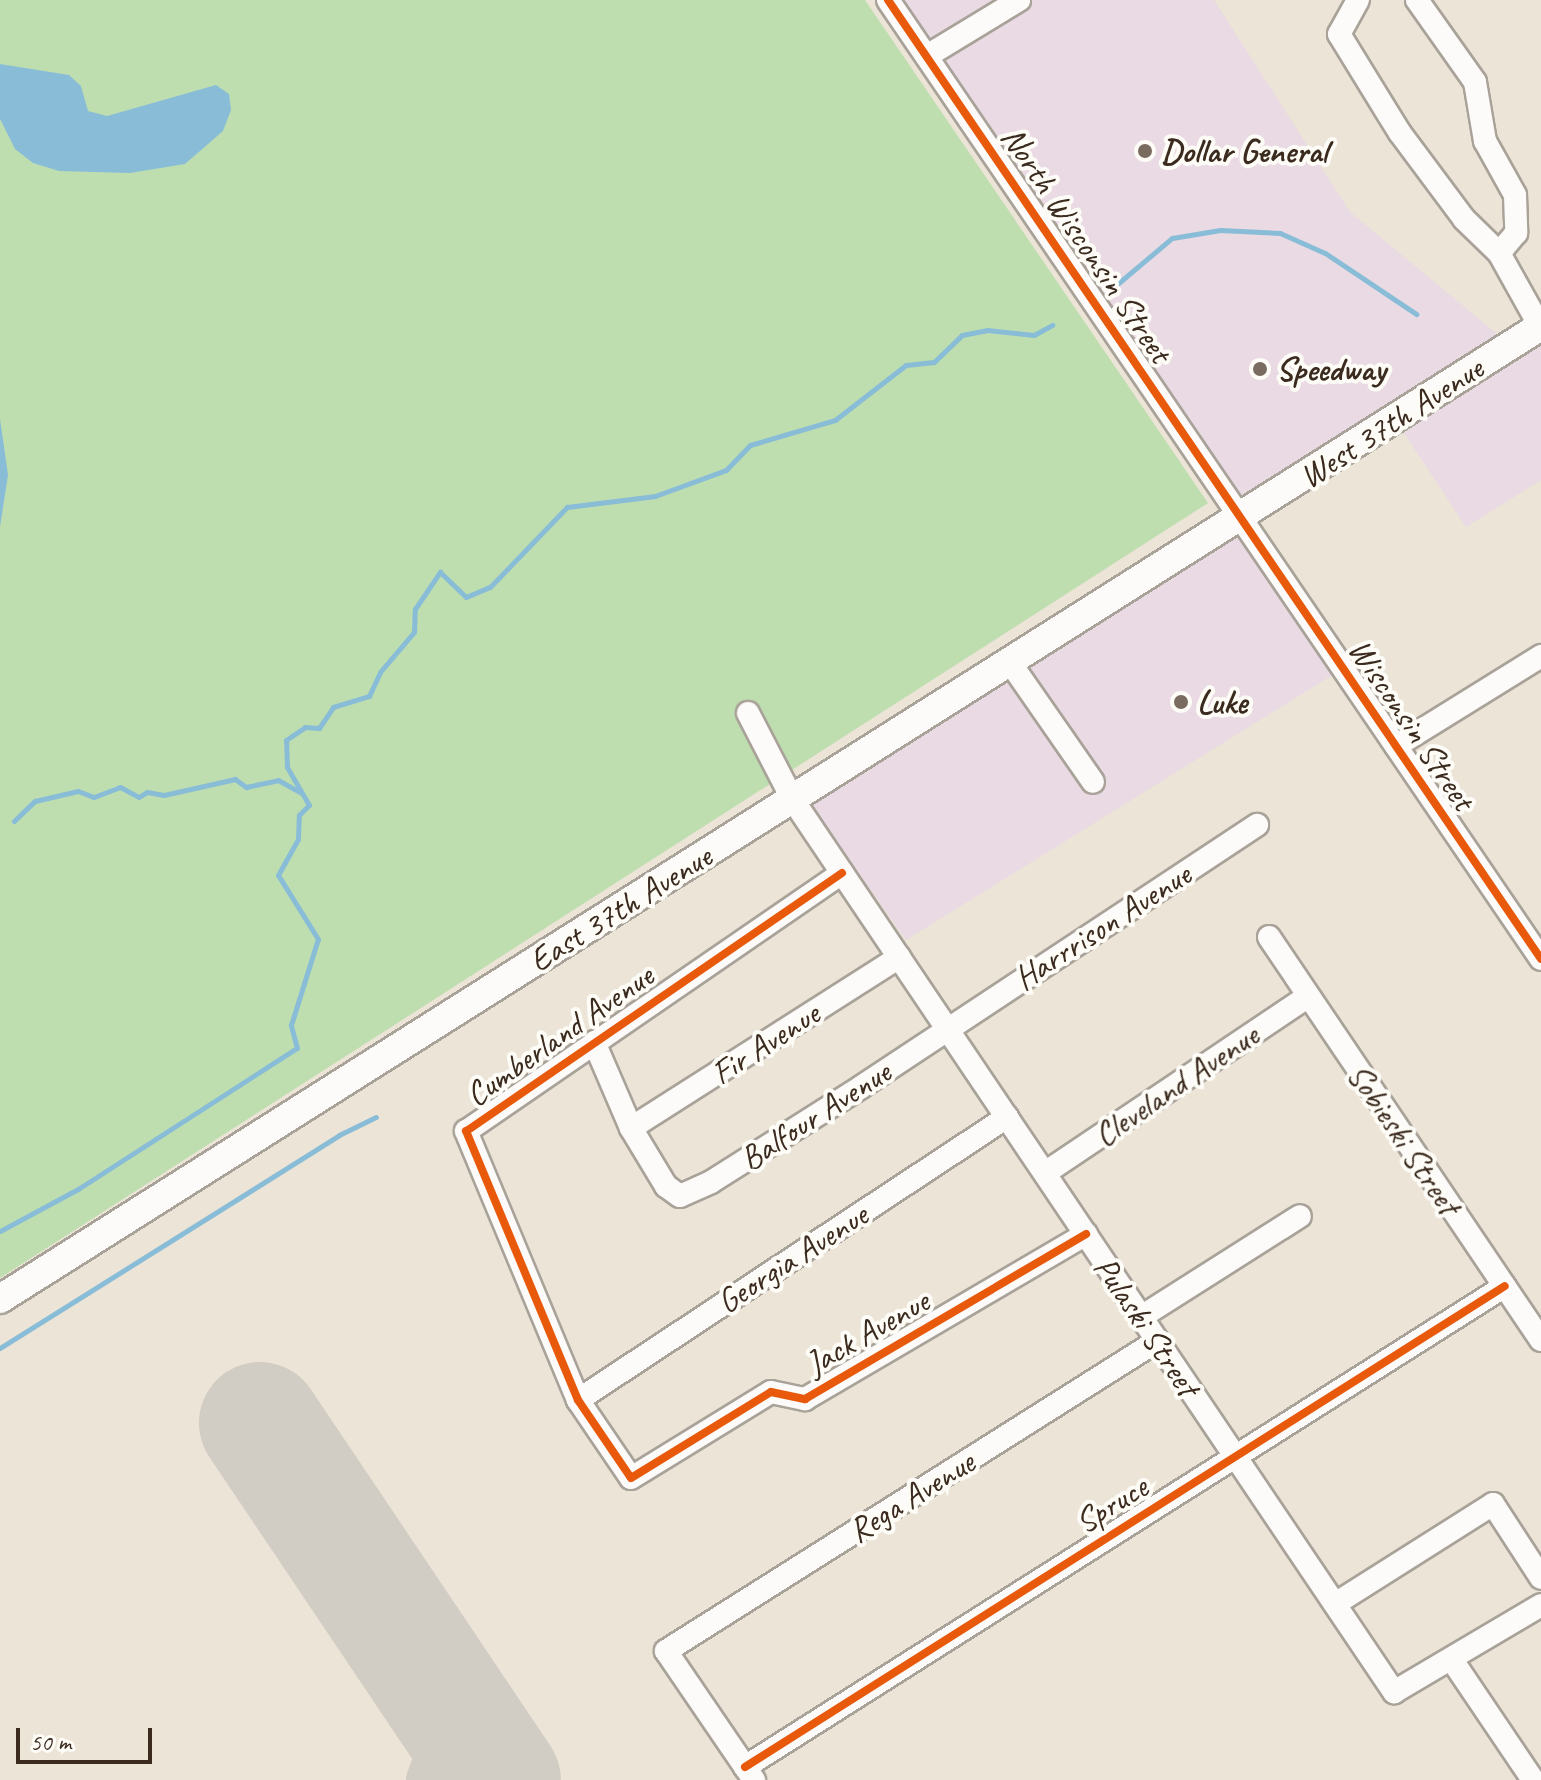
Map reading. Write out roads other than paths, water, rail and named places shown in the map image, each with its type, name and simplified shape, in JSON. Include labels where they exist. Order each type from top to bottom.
[{"type":"main road","name":"West 37th Avenue","points":[[1241,518],[1541,327]]},
{"type":"main road","name":"East 37th Avenue","points":[[0,1299],[1009,661],[1241,518]]},
{"type":"street","name":"North Wisconsin Street","points":[[888,0],[1241,518]]},
{"type":"street","points":[[927,56],[1019,0]]},
{"type":"street","points":[[1358,0],[1339,34],[1400,133],[1464,219],[1499,253],[1541,327]]},
{"type":"street","points":[[1417,0],[1475,82],[1485,141],[1515,195],[1516,233],[1499,253]]},
{"type":"street","name":"Wisconsin Street","points":[[1241,518],[1541,959]]},
{"type":"street","points":[[1396,746],[1541,656]]},
{"type":"street","points":[[1009,661],[1093,782]]},
{"type":"street","name":"Pulaski Street","points":[[748,713],[793,800],[1394,1692],[1452,1660]]},
{"type":"street","name":"Harrrison Avenue","points":[[947,1028],[1257,825]]},
{"type":"street","name":"Cumberland Avenue","points":[[631,1478],[578,1400],[466,1131],[842,873]]},
{"type":"street","name":"Sobieski Street","points":[[1269,937],[1541,1340]]},
{"type":"street","name":"Fir Avenue","points":[[631,1128],[899,957]]},
{"type":"street","name":"Cleveland Avenue","points":[[1045,1173],[1307,997]]},
{"type":"street","name":"Balfour Avenue","points":[[631,1128],[666,1186],[680,1196],[711,1182],[947,1028]]},
{"type":"street","points":[[594,1042],[631,1128]]},
{"type":"street","name":"Georgia Avenue","points":[[578,1400],[1007,1117]]},
{"type":"street","points":[[1141,1317],[1300,1216]]},
{"type":"street","name":"Jack Avenue","points":[[631,1478],[771,1392],[805,1399],[1086,1234]]},
{"type":"street","name":"Spruce","points":[[750,1773],[1235,1456],[1505,1286]]},
{"type":"street","name":"Rega Avenue","points":[[750,1773],[666,1651],[1157,1341]]},
{"type":"street","points":[[1335,1604],[1493,1504],[1541,1578]]},
{"type":"street","points":[[1529,1779],[1452,1660],[1541,1605]]},
{"type":"water","points":[[0,64],[69,75],[81,86],[88,111],[107,116],[216,85],[229,94],[231,110],[223,131],[185,164],[130,173],[59,171],[33,163],[15,149],[0,119]]},
{"type":"water","points":[[0,419],[8,475],[0,527]]},
{"type":"waterway","points":[[1109,291],[1172,238],[1220,230],[1280,233],[1325,253],[1416,314]]},
{"type":"waterway","points":[[0,1231],[78,1189],[297,1048],[291,1025],[318,939],[278,875],[298,839],[299,815],[309,805],[287,767],[286,740],[305,727],[319,728],[333,707],[369,696],[380,672],[414,632],[415,609],[440,572],[466,597],[490,587],[567,507],[655,496],[726,470],[750,445],[835,420],[906,365],[934,362],[962,335],[987,330],[1034,335],[1052,325]]},
{"type":"waterway","points":[[14,821],[35,801],[78,791],[94,797],[120,787],[139,797],[147,792],[164,795],[235,779],[246,787],[278,780],[301,793]]},
{"type":"waterway","points":[[0,1348],[339,1135],[376,1117]]},
{"type":"place","name":"Dollar General","points":[[1145,151]]},
{"type":"place","name":"Speedway","points":[[1260,369]]},
{"type":"place","name":"Luke","points":[[1181,702]]}]
